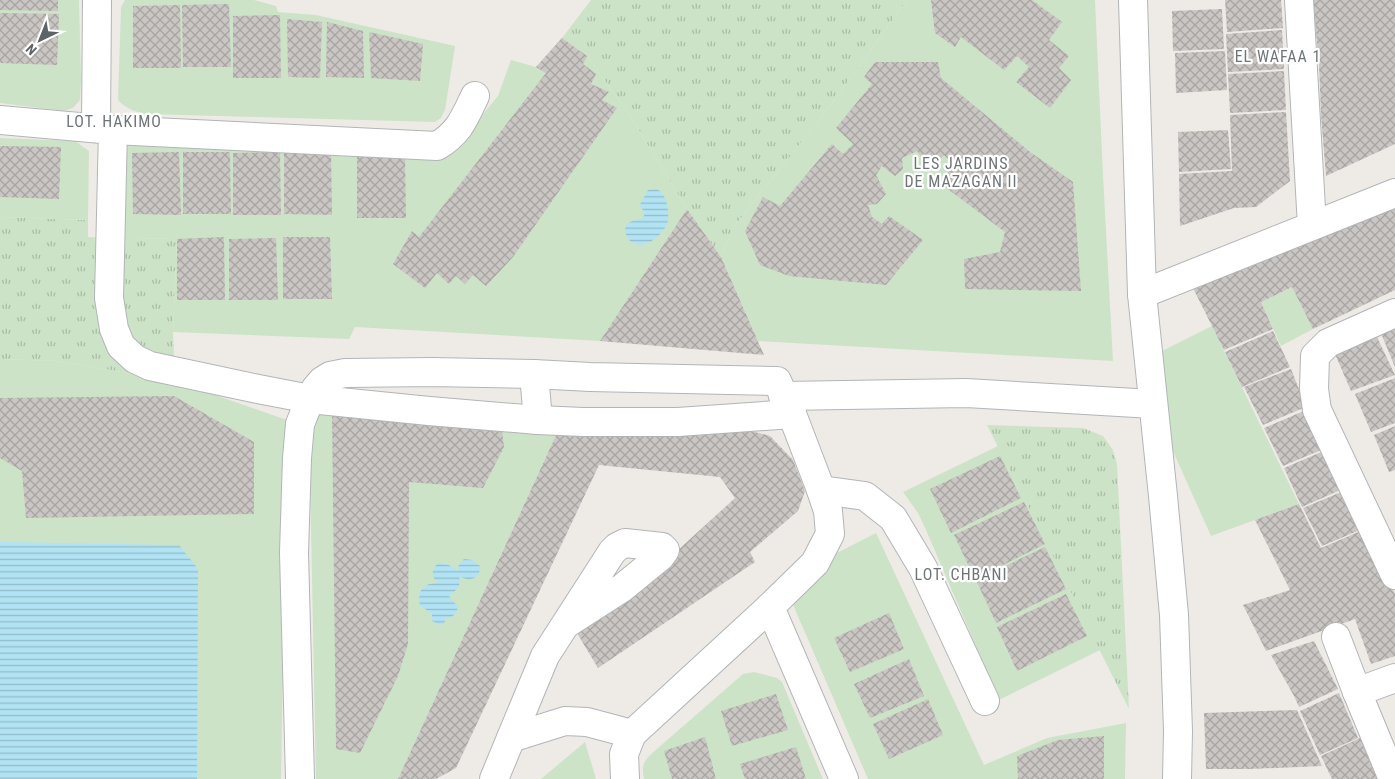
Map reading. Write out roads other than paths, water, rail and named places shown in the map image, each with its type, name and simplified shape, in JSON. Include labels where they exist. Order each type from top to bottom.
[{"type":"street","points":[[97,0],[110,298],[114,329],[121,346],[135,359],[150,366],[310,399],[429,411],[583,422],[678,422],[788,405],[966,393],[1153,404]]},
{"type":"street","points":[[1133,0],[1142,294],[1164,496],[1174,615],[1178,731],[1177,779]]},
{"type":"street","points":[[1299,0],[1312,226]]},
{"type":"street","points":[[0,120],[104,129],[437,146],[448,139],[461,125],[475,96]]},
{"type":"street","points":[[1142,294],[1395,193]]},
{"type":"street","points":[[1395,313],[1328,343],[1315,356],[1314,389],[1317,410],[1395,575]]},
{"type":"street","points":[[429,411],[432,372]]},
{"type":"street","points":[[300,779],[294,563],[297,458],[300,424],[310,399],[322,381],[330,376],[345,373],[432,372],[777,381],[821,490],[828,511],[830,534],[815,563],[632,734],[624,754],[625,779]]},
{"type":"street","points":[[534,374],[538,420]]},
{"type":"street","points":[[821,490],[866,496],[893,518],[923,568],[985,701]]},
{"type":"street","points":[[770,607],[844,779]]},
{"type":"street","points":[[494,779],[545,656],[566,624]]},
{"type":"street","points":[[1336,637],[1393,779]]},
{"type":"street","points":[[1357,692],[1395,678]]},
{"type":"street","points":[[511,738],[565,721],[587,722],[632,734]]},
{"type":"water","points":[[657,189],[667,203],[667,224],[654,240],[641,245],[631,242],[625,228],[628,224],[644,216],[644,211],[640,207],[641,202],[648,190]]},
{"type":"water","points":[[0,542],[179,545],[198,569],[197,779],[0,779]]},
{"type":"water","points":[[464,559],[472,560],[480,566],[479,574],[468,580],[459,576],[459,585],[449,596],[458,607],[454,615],[446,618],[445,622],[440,625],[432,621],[432,614],[420,605],[420,592],[428,584],[438,583],[433,574],[437,564],[448,565],[457,571]]},
{"type":"district","name":"EL WAFAA 1","points":[[1278,56]]},
{"type":"district","name":"LOT. HAKIMO","points":[[114,121]]},
{"type":"district","name":"LES JARDINS DE MAZAGAN II","points":[[961,172]]},
{"type":"district","name":"LOT. CHBANI","points":[[961,574]]}]
